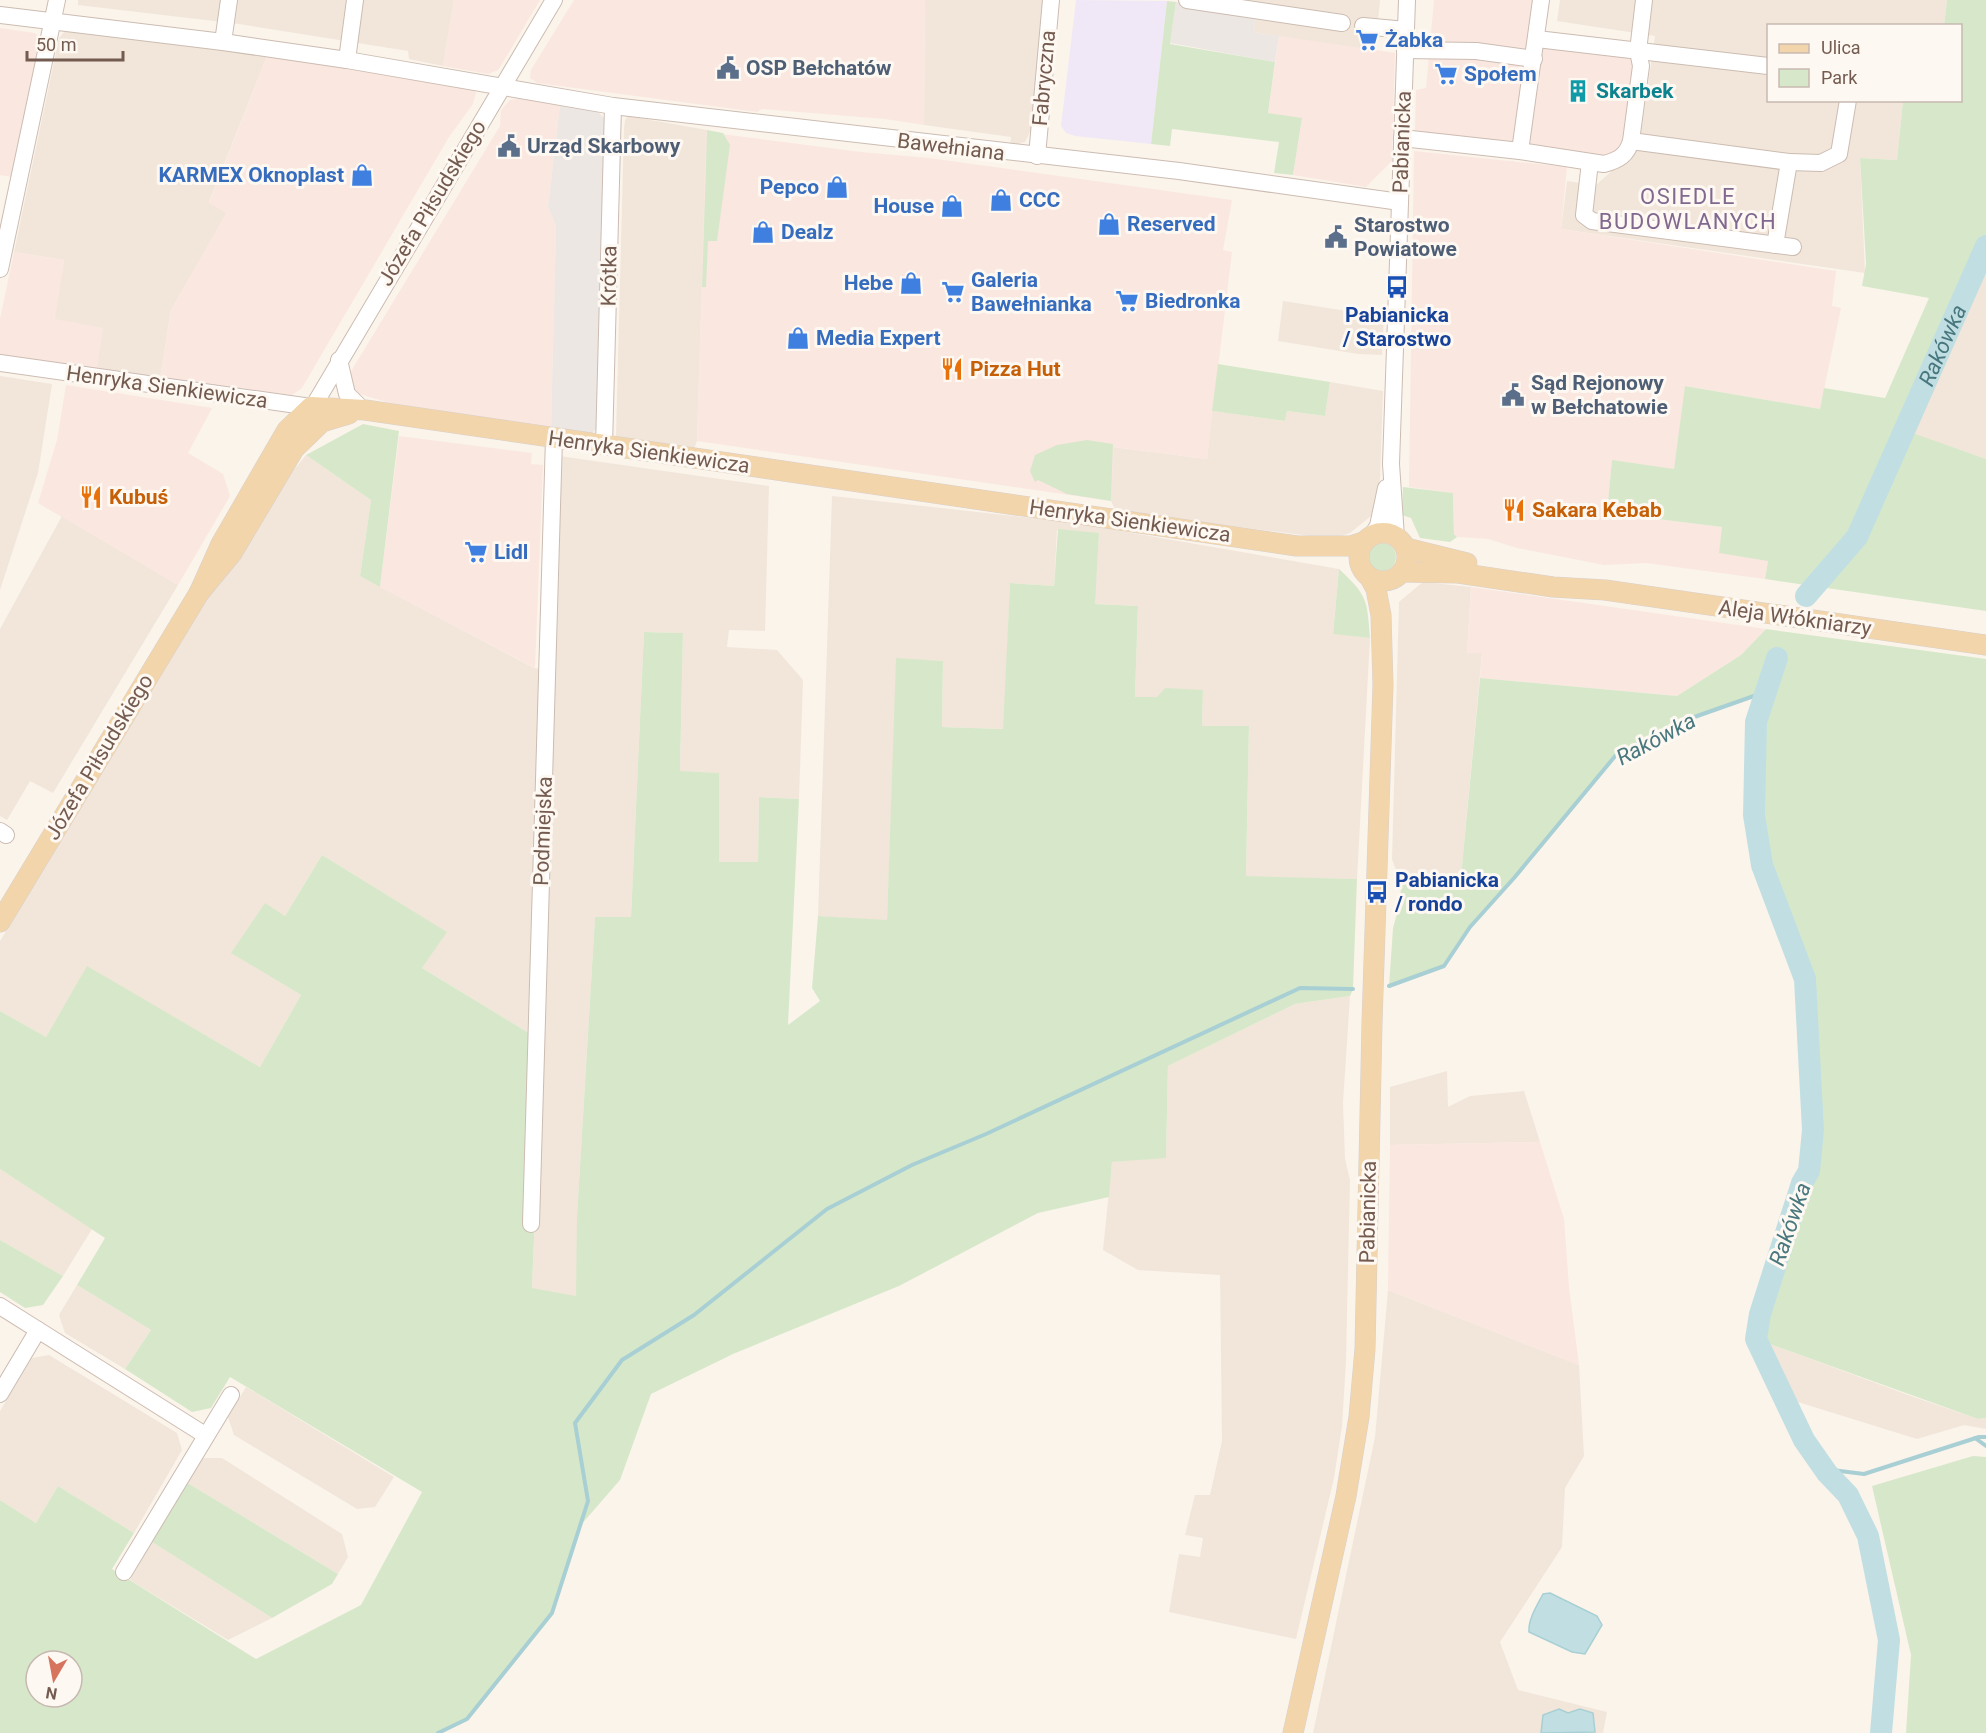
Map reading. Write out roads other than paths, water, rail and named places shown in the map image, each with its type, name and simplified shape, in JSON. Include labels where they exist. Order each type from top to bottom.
[{"type":"main road","name":"Henryka Sienkiewicza","points":[[311,407],[363,410],[1297,546],[1351,561],[1365,573]]},
{"type":"main road","name":"Józefa Piłsudskiego","points":[[199,593],[220,544],[287,430],[311,407]]},
{"type":"main road","points":[[294,449],[322,422],[363,410]]},
{"type":"main road","name":"Józefa Piłsudskiego","points":[[0,922],[199,593],[231,553],[294,449]]},
{"type":"main road","points":[[1382,533],[1401,542],[1407,564],[1399,575],[1387,582],[1365,573],[1359,552],[1368,538],[1382,533]]},
{"type":"main road","name":"Henryka Sienkiewicza","points":[[1297,546],[1351,546],[1368,538]]},
{"type":"main road","name":"Aleja Włókniarzy","points":[[1401,542],[1431,556],[1605,590],[1986,645]]},
{"type":"main road","name":"Pabianicka","points":[[1293,1733],[1346,1496],[1359,1417],[1365,1349],[1372,1023],[1383,685],[1381,615],[1376,589],[1365,573]]},
{"type":"main road","name":"Aleja Włókniarzy","points":[[1399,575],[1458,573],[1553,587],[1605,590]]},
{"type":"main road","name":"Pabianicka","points":[[1383,685],[1399,575]]},
{"type":"street","points":[[0,269],[57,0]]},
{"type":"street","points":[[223,42],[229,0]]},
{"type":"street","points":[[347,60],[355,0]]},
{"type":"street","name":"Józefa Piłsudskiego","points":[[294,449],[311,407],[554,0]]},
{"type":"street","name":"Fabryczna","points":[[1037,156],[1051,0]]},
{"type":"street","points":[[1187,0],[1341,23]]},
{"type":"street","name":"Pabianicka","points":[[1401,542],[1391,464],[1407,0]]},
{"type":"street","points":[[1520,151],[1541,0]]},
{"type":"street","points":[[1402,138],[1520,151],[1604,164],[1615,161],[1628,152],[1631,141],[1641,66],[1638,51],[1644,0]]},
{"type":"street","name":"Bawełniana","points":[[0,15],[223,42],[347,60],[503,85],[614,106],[1211,176],[1400,202]]},
{"type":"street","points":[[1363,26],[1406,30]]},
{"type":"street","points":[[1537,39],[1767,66]]},
{"type":"street","points":[[1405,50],[1476,51],[1534,59]]},
{"type":"street","points":[[1631,141],[1789,162],[1821,163],[1839,154],[1848,102]]},
{"type":"street","name":"Krótka","points":[[604,446],[614,106]]},
{"type":"street","points":[[1590,162],[1584,215],[1592,221],[1793,247]]},
{"type":"street","points":[[1775,244],[1789,162]]},
{"type":"street","points":[[339,360],[347,394],[363,410]]},
{"type":"street","name":"Henryka Sienkiewicza","points":[[0,363],[311,407]]},
{"type":"street","points":[[275,402],[286,422],[287,430]]},
{"type":"street","name":"Podmiejska","points":[[531,1224],[554,438]]},
{"type":"street","name":"Pabianicka","points":[[1368,538],[1381,514],[1391,464]]},
{"type":"street","points":[[0,1306],[205,1435]]},
{"type":"street","points":[[0,1394],[39,1330]]},
{"type":"street","points":[[124,1572],[231,1395]]},
{"type":"water","points":[[1550,1593],[1597,1616],[1602,1625],[1585,1654],[1572,1652],[1529,1632],[1531,1617],[1543,1594]]},
{"type":"water","points":[[1559,1709],[1568,1713],[1580,1709],[1593,1713],[1595,1732],[1541,1733],[1543,1715]]},
{"type":"waterway","name":"Rakówka","points":[[1806,596],[1857,537],[1986,246]]},
{"type":"waterway","name":"Rakówka","points":[[1777,658],[1756,722],[1754,815],[1762,865],[1805,979],[1813,1130],[1809,1171],[1802,1183],[1760,1314],[1756,1339],[1804,1440],[1827,1473],[1848,1495],[1868,1536],[1889,1640],[1881,1733]]},
{"type":"waterway","name":"Rakówka","points":[[1389,986],[1444,966],[1470,927],[1514,878],[1616,755],[1683,721],[1768,691]]},
{"type":"waterway","points":[[438,1733],[467,1719],[552,1613],[588,1501],[575,1423],[622,1360],[694,1315],[827,1209],[912,1165],[986,1134],[1300,988],[1353,989]]},
{"type":"waterway","points":[[1824,1469],[1864,1474],[1979,1437],[1986,1437]]},
{"type":"waterway","points":[[1975,1438],[1986,1446]]},
{"type":"place","name":"Żabka","points":[[1367,40]]},
{"type":"place","name":"OSP Bełchatów","points":[[728,68]]},
{"type":"place","name":"Społem","points":[[1446,74]]},
{"type":"place","name":"Skarbek","points":[[1578,91]]},
{"type":"place","name":"Urząd Skarbowy","points":[[509,146]]},
{"type":"place","name":"KARMEX Oknoplast","points":[[362,175]]},
{"type":"place","name":"Pepco","points":[[837,187]]},
{"type":"place","name":"CCC","points":[[1001,200]]},
{"type":"place","name":"House","points":[[952,206]]},
{"type":"place","name":"Reserved","points":[[1109,224]]},
{"type":"place","name":"Dealz","points":[[763,232]]},
{"type":"place","name":"Starostwo Powiatowe","points":[[1336,237]]},
{"type":"place","name":"Hebe","points":[[911,283]]},
{"type":"place","name":"Pabianicka / Starostwo","points":[[1397,287]]},
{"type":"place","name":"Galeria Bawełnianka","points":[[953,292]]},
{"type":"place","name":"Biedronka","points":[[1127,301]]},
{"type":"place","name":"Media Expert","points":[[798,338]]},
{"type":"place","name":"Pizza Hut","points":[[952,369]]},
{"type":"place","name":"Sąd Rejonowy w Bełchatowie","points":[[1513,395]]},
{"type":"place","name":"Kubuś","points":[[91,497]]},
{"type":"place","name":"Sakara Kebab","points":[[1514,510]]},
{"type":"place","name":"Lidl","points":[[476,552]]},
{"type":"place","name":"Pabianicka / rondo","points":[[1377,892]]},
{"type":"district","name":"OSIEDLE BUDOWLANYCH","points":[[1688,208]]}]
